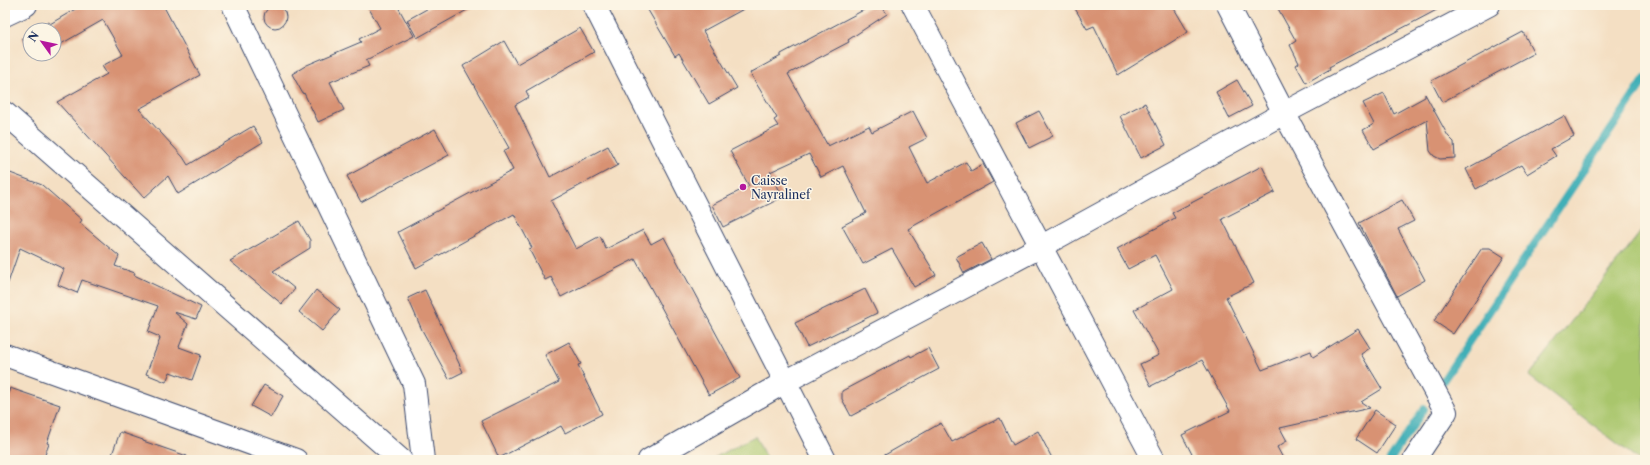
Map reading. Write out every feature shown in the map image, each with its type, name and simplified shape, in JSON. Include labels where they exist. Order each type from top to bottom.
[{"type":"street","points":[[5,15],[26,5]]},
{"type":"street","points":[[233,5],[414,384],[423,460]]},
{"type":"street","points":[[594,5],[825,460]]},
{"type":"street","points":[[913,5],[1154,460]]},
{"type":"street","points":[[1228,5],[1284,113],[1446,412],[1414,460]]},
{"type":"street","points":[[649,460],[785,382],[1040,247],[1284,113],[1489,5]]},
{"type":"street","points":[[5,113],[402,460]]},
{"type":"street","points":[[5,355],[296,460]]},
{"type":"green space","points":[[1645,226],[1645,460],[1639,460],[1529,376]]},
{"type":"green space","points":[[755,436],[767,460],[710,460]]},
{"type":"building","points":[[82,5],[163,5],[200,75],[139,109],[183,157],[188,165],[253,126],[263,142],[178,194],[168,176],[144,198],[57,102],[107,74],[102,66],[123,55],[103,20],[62,43],[62,22],[53,22]]},
{"type":"building","points":[[367,5],[397,5],[414,36],[366,60],[369,66],[330,82],[344,110],[318,122],[304,93],[303,94],[292,74],[307,65],[361,42],[359,39],[380,28]]},
{"type":"building","points":[[434,5],[476,5],[417,38],[407,20]]},
{"type":"building","points":[[645,5],[751,5],[703,31],[737,88],[709,104],[679,53],[675,56]]},
{"type":"building","points":[[873,5],[881,5],[887,14],[848,40],[849,42],[788,74],[828,146],[869,126],[872,132],[913,111],[927,138],[909,147],[927,183],[966,162],[971,171],[983,164],[993,182],[908,229],[936,275],[914,287],[892,249],[863,264],[842,226],[866,213],[843,166],[821,177],[809,154],[770,172],[783,197],[723,227],[712,205],[749,186],[730,151],[778,126],[774,120],[777,118],[750,73],[781,56],[781,54]]},
{"type":"building","points":[[1073,5],[1172,5],[1188,32],[1118,75],[1094,26],[1087,29]]},
{"type":"building","points":[[1276,5],[1446,5],[1329,67],[1330,69],[1306,83],[1296,65],[1299,63],[1290,45],[1296,41]]},
{"type":"building","points":[[275,6],[283,9],[286,17],[283,25],[275,28],[267,25],[264,17],[267,9]]},
{"type":"building","points":[[580,28],[594,52],[526,91],[529,97],[515,105],[550,177],[608,146],[618,165],[551,201],[576,249],[600,236],[606,249],[643,230],[651,244],[664,237],[740,378],[709,395],[635,259],[561,297],[551,277],[545,280],[529,249],[532,248],[514,214],[416,268],[398,232],[513,170],[503,151],[509,148],[463,66],[504,41],[517,64]]},
{"type":"building","points":[[1523,32],[1534,53],[1442,102],[1431,81]]},
{"type":"building","points":[[1237,80],[1252,106],[1229,118],[1216,92]]},
{"type":"building","points":[[1384,93],[1394,114],[1425,97],[1425,94],[1448,136],[1454,142],[1455,158],[1440,159],[1434,156],[1430,151],[1427,120],[1374,149],[1363,130],[1374,124],[1363,103]]},
{"type":"building","points":[[1145,103],[1166,145],[1141,158],[1120,116]]},
{"type":"building","points":[[1039,111],[1053,136],[1029,148],[1016,123]]},
{"type":"building","points":[[1564,116],[1574,136],[1551,149],[1556,156],[1527,174],[1521,165],[1476,189],[1466,169]]},
{"type":"building","points":[[435,129],[449,155],[361,202],[347,176]]},
{"type":"building","points":[[1262,166],[1275,192],[1222,219],[1254,283],[1226,297],[1262,370],[1311,351],[1313,357],[1358,329],[1370,348],[1361,354],[1382,389],[1361,402],[1370,408],[1280,428],[1287,441],[1277,447],[1284,460],[1195,460],[1182,435],[1230,411],[1202,360],[1151,386],[1140,364],[1159,355],[1134,310],[1173,289],[1155,255],[1128,269],[1117,249],[1175,218],[1172,213]]},
{"type":"building","points":[[5,171],[42,185],[82,220],[80,223],[119,256],[115,266],[135,273],[134,275],[201,307],[196,319],[174,312],[188,324],[179,347],[201,355],[192,380],[170,372],[166,382],[146,374],[160,339],[160,337],[148,332],[158,306],[82,280],[77,293],[58,285],[64,269],[20,248],[8,283],[5,282]]},
{"type":"building","points":[[1402,200],[1414,221],[1398,229],[1425,280],[1397,296],[1359,223]]},
{"type":"building","points":[[299,221],[310,240],[310,248],[273,271],[295,289],[282,304],[230,261]]},
{"type":"building","points":[[982,243],[991,259],[964,273],[956,257]]},
{"type":"building","points":[[1482,248],[1490,248],[1504,257],[1453,334],[1434,321]]},
{"type":"building","points":[[865,289],[877,313],[807,347],[795,323]]},
{"type":"building","points":[[316,290],[340,310],[322,331],[299,312]]},
{"type":"building","points":[[425,290],[463,372],[449,379],[422,330],[408,298]]},
{"type":"building","points":[[569,342],[581,364],[578,365],[602,414],[565,433],[561,426],[499,458],[481,421],[559,382],[545,355]]},
{"type":"building","points":[[928,348],[939,369],[851,416],[842,399],[842,391],[910,355],[911,357]]},
{"type":"building","points":[[264,385],[283,396],[271,417],[251,406]]},
{"type":"building","points":[[10,388],[60,405],[43,460],[5,460],[5,403]]},
{"type":"building","points":[[1375,410],[1396,424],[1377,453],[1356,439]]},
{"type":"building","points":[[1000,418],[1013,445],[1038,431],[1053,460],[876,460],[941,423],[952,442]]},
{"type":"building","points":[[120,432],[187,456],[187,460],[110,460]]},
{"type":"waterway","points":[[1440,385],[1645,79]]},
{"type":"waterway","points":[[1390,460],[1424,409]]},
{"type":"place","name":"Caisse Nayralinef","points":[[743,187]]}]
